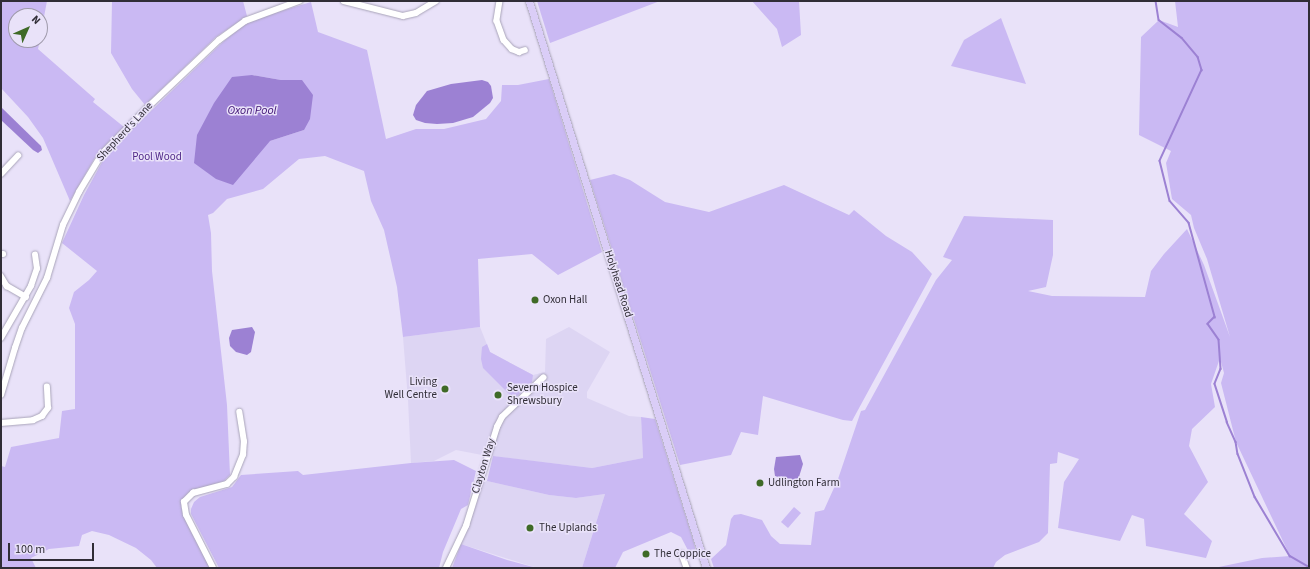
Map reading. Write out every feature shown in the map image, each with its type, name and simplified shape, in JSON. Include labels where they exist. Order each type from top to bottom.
[{"type":"main road","name":"Holyhead Road","points":[[529,1],[705,568]]},
{"type":"street","name":"Shepherd's Lane","points":[[1,395],[22,328],[47,278],[63,225],[79,192],[102,154],[146,109],[219,40],[244,21],[299,1]]},
{"type":"street","points":[[344,1],[403,16],[416,13],[436,1]]},
{"type":"street","points":[[500,1],[497,21],[501,33],[507,45],[522,51],[521,59]]},
{"type":"street","points":[[1,174],[18,156]]},
{"type":"street","points":[[1,338],[26,297],[37,269],[35,255]]},
{"type":"street","points":[[1,276],[7,286],[26,297]]},
{"type":"street","name":"Clayton Way","points":[[446,568],[464,532],[497,427],[502,417],[543,378]]},
{"type":"street","points":[[1,424],[33,420],[42,416],[48,408],[47,387]]},
{"type":"street","points":[[213,568],[186,515],[184,502],[193,493],[227,484],[234,477],[243,455],[244,442],[239,412]]},
{"type":"street","points":[[682,554],[687,568]]},
{"type":"shaded area","name":"Severn Hospice Shrewsbury","points":[[480,327],[490,352],[533,375],[545,372],[546,339],[569,327],[610,352],[587,392],[587,398],[629,416],[641,417],[643,458],[592,468],[482,455],[456,450],[434,461],[411,463],[403,337]]},
{"type":"shaded area","name":"The Uplands","points":[[487,481],[549,495],[576,498],[605,494],[582,568],[537,568],[461,544],[482,482]]},
{"type":"green space","points":[[1,1],[47,1],[46,8],[8,8],[8,48],[38,48],[95,99],[93,102],[124,127],[97,154],[70,201],[43,138],[28,117],[1,88]]},
{"type":"green space","points":[[112,1],[243,1],[247,16],[216,37],[145,105],[132,89],[111,53]]},
{"type":"green space","points":[[537,1],[660,1],[550,43]]},
{"type":"green space","points":[[752,1],[799,1],[801,35],[782,47],[777,29]]},
{"type":"green space","points":[[1175,1],[1309,1],[1309,568],[1214,568],[1262,558],[1290,556],[1236,442],[1221,383],[1224,373],[1220,358],[1211,384],[1215,407],[1192,429],[1189,446],[1208,482],[1184,514],[1212,541],[1206,558],[1146,546],[1144,519],[1132,515],[1120,541],[1058,528],[1064,482],[1079,459],[1058,452],[1057,463],[1050,464],[1048,533],[1039,542],[1005,555],[996,562],[993,568],[714,568],[711,559],[726,545],[731,519],[734,515],[741,514],[762,520],[771,536],[780,544],[811,545],[815,512],[824,510],[838,479],[861,411],[865,410],[936,280],[952,260],[943,257],[964,216],[1053,220],[1053,255],[1046,287],[1028,291],[1052,296],[1145,297],[1151,271],[1187,229],[1204,265],[1230,337],[1207,259],[1194,228],[1191,215],[1172,199],[1166,163],[1171,151],[1139,135],[1141,37],[1159,20],[1178,27]]},
{"type":"green space","name":"Pool Wood","points":[[311,2],[318,32],[367,50],[386,139],[416,129],[444,129],[486,119],[501,101],[502,85],[518,85],[549,79],[602,252],[558,275],[532,254],[478,259],[480,327],[403,337],[397,287],[384,230],[371,201],[364,171],[325,156],[299,159],[263,189],[227,199],[213,213],[208,215],[211,233],[212,271],[227,405],[230,475],[224,481],[188,493],[181,507],[212,568],[157,568],[151,560],[136,548],[109,535],[92,531],[82,535],[79,546],[49,549],[31,558],[36,568],[1,568],[1,466],[5,467],[11,447],[59,438],[62,411],[75,409],[75,324],[69,308],[74,292],[89,280],[97,271],[62,243],[84,195],[107,153],[224,41],[244,25],[258,18]],"holes":[[[252,75],[281,80],[302,80],[304,130],[270,141]]]},
{"type":"green space","points":[[1001,18],[1026,84],[951,66],[964,40]]},
{"type":"green space","points":[[614,174],[630,180],[665,202],[709,212],[784,185],[849,215],[854,210],[886,236],[912,252],[932,274],[852,421],[843,420],[763,396],[758,435],[741,432],[731,455],[680,465],[590,180]]},
{"type":"green space","points":[[487,344],[490,352],[533,375],[532,382],[514,399],[483,368],[481,359],[482,347]]},
{"type":"green space","points":[[641,417],[655,419],[694,543],[697,558],[693,560],[681,537],[671,532],[623,552],[615,568],[582,568],[605,494],[576,498],[549,495],[487,481],[493,456],[592,468],[643,458]]},
{"type":"green space","points":[[454,460],[476,471],[468,505],[461,509],[443,552],[439,568],[219,568],[191,514],[191,509],[194,502],[200,497],[232,487],[241,475],[298,471],[303,475],[411,463]]},
{"type":"green space","points":[[794,507],[801,513],[788,528],[781,522]]},
{"type":"green space","points":[[461,544],[507,560],[537,568],[452,568]]},
{"type":"water","name":"Oxon Pool","points":[[252,75],[281,80],[302,80],[313,95],[310,119],[304,130],[270,141],[233,185],[216,179],[194,163],[197,135],[214,103],[232,77]]},
{"type":"water","points":[[482,80],[488,82],[491,86],[493,98],[490,103],[473,117],[453,123],[437,124],[425,123],[416,120],[413,115],[416,105],[427,91],[451,84]]},
{"type":"water","points":[[1,107],[41,146],[42,150],[38,153],[33,150],[1,120]]},
{"type":"water","points":[[252,327],[255,332],[251,352],[247,355],[236,352],[230,346],[229,338],[232,330]]},
{"type":"water","points":[[800,455],[803,464],[798,480],[788,480],[775,476],[774,469],[776,457]]},
{"type":"waterway","points":[[1156,1],[1159,20],[1182,38],[1198,57],[1202,70],[1160,161],[1170,201],[1189,223],[1215,317],[1208,324],[1219,340],[1221,369],[1215,384],[1227,422],[1236,442],[1238,454],[1255,497],[1290,556],[1309,567]]},
{"type":"place","name":"Oxon Hall","points":[[535,300]]},
{"type":"place","name":"Living Well Centre","points":[[445,389]]},
{"type":"place","name":"Severn Hospice Shrewsbury","points":[[498,395]]},
{"type":"place","name":"Udlington Farm","points":[[760,483]]},
{"type":"place","name":"The Uplands","points":[[530,528]]},
{"type":"place","name":"The Coppice","points":[[646,554]]}]
